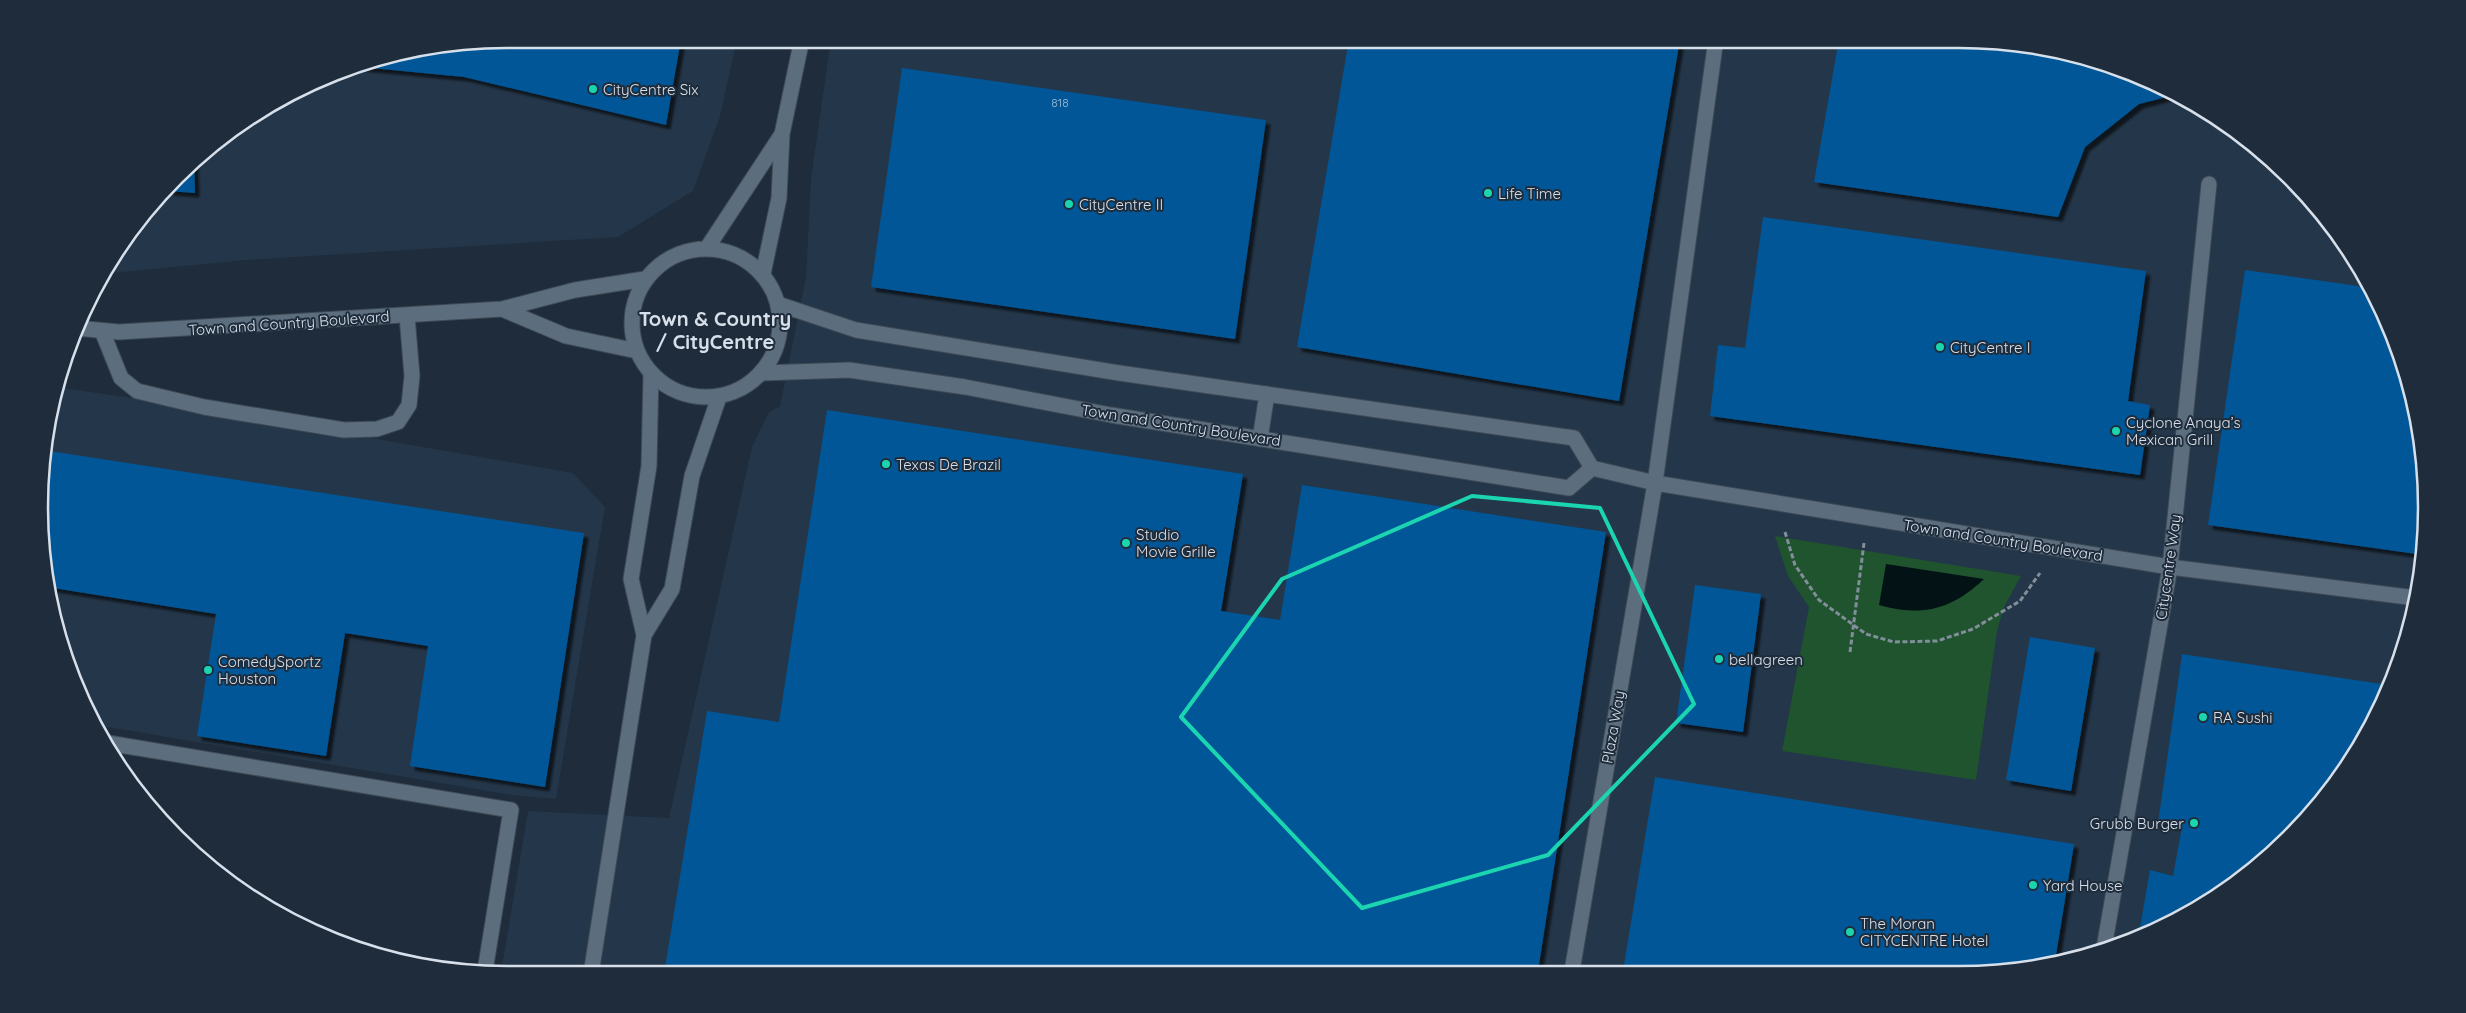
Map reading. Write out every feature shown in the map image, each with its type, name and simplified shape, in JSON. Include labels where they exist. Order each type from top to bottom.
[{"type":"street","points":[[763,274],[779,198],[782,134],[800,48]]},
{"type":"street","name":"Plaza Way","points":[[1573,966],[1655,483],[1715,48]]},
{"type":"street","points":[[707,248],[782,134]]},
{"type":"street","name":"Citycentre Way","points":[[2105,942],[2170,568],[2209,184]]},
{"type":"street","points":[[707,248],[728,251],[747,260],[763,274],[774,292],[778,304],[780,334],[774,355],[762,373],[742,388],[719,397],[693,397],[670,388],[651,373],[637,351],[632,327],[635,302],[646,279],[663,261],[686,250],[707,248]]},
{"type":"street","name":"Town and Country Boulevard","points":[[83,329],[119,332],[214,328],[502,309],[575,290],[646,279]]},
{"type":"street","points":[[778,304],[856,330],[1119,373],[1574,438],[1592,468]]},
{"type":"street","name":"Town and Country Boulevard","points":[[502,309],[566,336],[637,351]]},
{"type":"street","points":[[102,331],[121,378],[137,391],[204,407],[344,430],[377,429],[398,422],[409,405],[412,376],[407,316]]},
{"type":"street","name":"Town and Country Boulevard","points":[[762,373],[849,370],[965,387],[1260,439],[1569,488],[1592,468],[1655,483],[2170,568],[2410,597]]},
{"type":"street","points":[[592,966],[644,635],[631,579],[649,466],[651,373]]},
{"type":"street","points":[[1260,439],[1267,394]]},
{"type":"street","points":[[644,635],[672,589],[692,476],[719,397]]},
{"type":"street","points":[[114,744],[511,810],[486,965]]},
{"type":"path","points":[[1850,652],[1868,518]]},
{"type":"path","points":[[1784,526],[1795,565],[1819,600],[1866,634],[1894,642],[1937,641],[1972,630],[2020,601],[2045,566]]},
{"type":"highlighted area","points":[[1472,496],[1600,508],[1694,704],[1548,855],[1362,908],[1181,717],[1282,579]]},
{"type":"shaded area","points":[[476,48],[735,48],[720,116],[693,191],[618,237],[246,260],[111,273],[142,227],[161,204],[204,161],[251,125],[303,95],[331,82],[388,63],[417,56]]},
{"type":"shaded area","points":[[830,48],[1990,48],[2049,56],[2078,63],[2135,82],[2163,95],[2215,125],[2239,142],[2262,161],[2305,204],[2324,227],[2357,277],[2384,331],[2394,359],[2410,417],[2415,447],[2418,476],[2418,537],[2410,596],[2403,625],[2384,682],[2371,710],[2341,762],[2305,809],[2262,852],[2215,888],[2163,918],[2107,941],[2049,957],[1990,965],[1960,966],[502,966],[528,811],[669,818],[752,447],[769,412],[780,406],[806,277],[811,179]]},
{"type":"shaded area","points":[[63,388],[181,405],[573,473],[605,507],[556,799],[512,795],[104,726],[82,682],[72,654],[56,596],[51,566],[48,537],[48,476],[56,417]]},
{"type":"shaded area","points":[[1886,564],[1984,579],[1972,590],[1948,604],[1922,610],[1895,609],[1879,605]]},
{"type":"green space","points":[[1775,536],[2021,576],[2004,607],[1997,631],[1976,780],[1782,751],[1809,607],[1788,576]]},
{"type":"building","name":"CityCentre Six","points":[[476,48],[679,48],[666,125],[464,77],[372,68],[417,56]]},
{"type":"building","name":"Life Time","points":[[1347,48],[1678,48],[1619,401],[1297,347]]},
{"type":"building","points":[[1837,48],[1990,48],[2019,51],[2049,56],[2107,72],[2135,82],[2167,97],[2139,104],[2085,147],[2058,217],[1814,182]]},
{"type":"building","name":"CityCentre II","points":[[902,68],[1266,120],[1235,339],[871,287]]},
{"type":"building","points":[[194,170],[195,193],[173,191]]},
{"type":"building","name":"CityCentre I","points":[[1763,217],[2146,271],[2128,401],[2150,405],[2140,475],[1710,416],[1718,345],[1745,348]]},
{"type":"building","points":[[2245,270],[2362,287],[2384,331],[2403,388],[2410,417],[2418,476],[2416,554],[2208,525]]},
{"type":"building","points":[[827,410],[1243,474],[1221,611],[1280,620],[1302,485],[1606,532],[1539,966],[665,966],[707,711],[779,722]]},
{"type":"building","points":[[51,451],[584,533],[545,787],[410,766],[428,646],[345,633],[326,756],[197,736],[216,614],[55,588],[48,537],[48,476]]},
{"type":"building","name":"bellagreen","points":[[1695,585],[1761,594],[1743,732],[1676,723]]},
{"type":"building","points":[[2030,637],[2095,648],[2071,791],[2006,780]]},
{"type":"building","points":[[2182,654],[2383,684],[2357,736],[2341,762],[2305,809],[2284,831],[2239,871],[2215,888],[2189,904],[2140,929],[2150,870],[2173,876],[2182,827],[2158,823]]},
{"type":"building","points":[[1655,777],[2074,844],[2056,955],[2019,962],[1960,966],[1624,966]]},
{"type":"place","name":"CityCentre Six","points":[[593,89]]},
{"type":"place","name":"Life Time","points":[[1488,193]]},
{"type":"place","name":"CityCentre II","points":[[1069,204]]},
{"type":"place","name":"CityCentre I","points":[[1940,347]]},
{"type":"place","name":"Cyclone Anaya’s Mexican Grill","points":[[2116,431]]},
{"type":"place","name":"Texas De Brazil","points":[[886,464]]},
{"type":"place","name":"Studio Movie Grille","points":[[1126,543]]},
{"type":"place","name":"bellagreen","points":[[1719,659]]},
{"type":"place","name":"ComedySportz Houston","points":[[208,670]]},
{"type":"place","name":"RA Sushi","points":[[2203,717]]},
{"type":"place","name":"Grubb Burger","points":[[2194,823]]},
{"type":"place","name":"Yard House","points":[[2033,885]]},
{"type":"place","name":"The Moran CITYCENTRE Hotel","points":[[1850,932]]},
{"type":"district","name":"Town & Country / CityCentre","points":[[715,330]]}]
